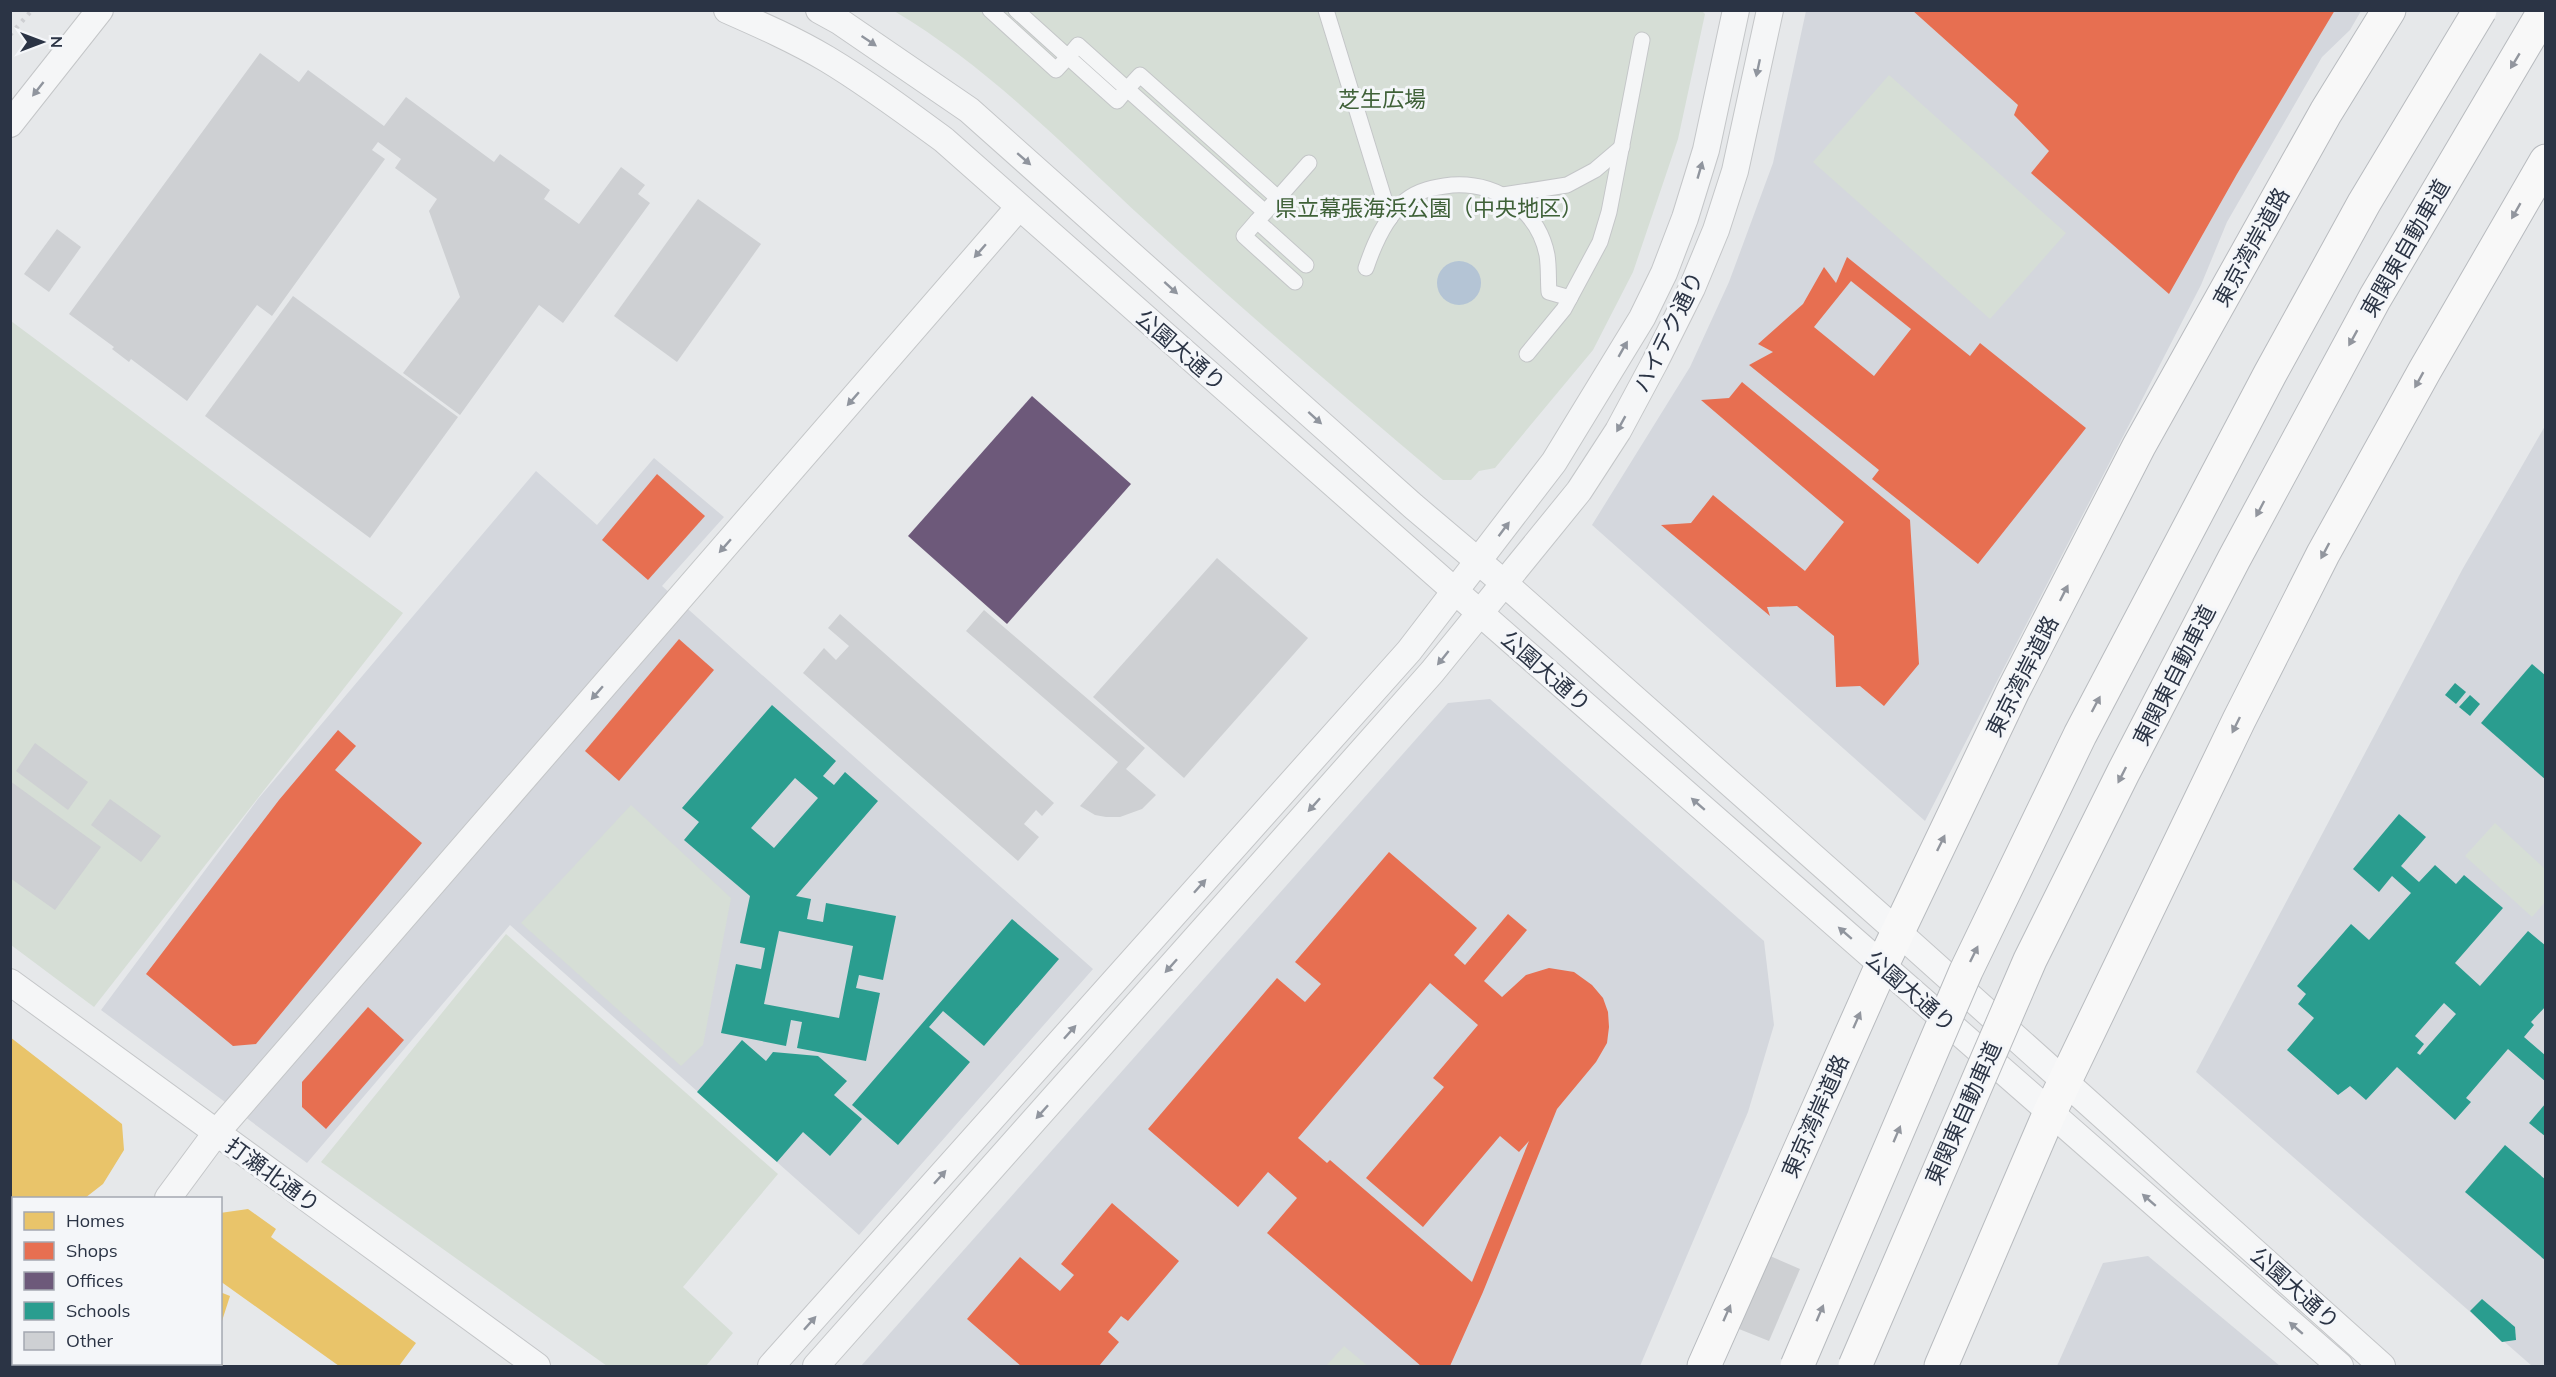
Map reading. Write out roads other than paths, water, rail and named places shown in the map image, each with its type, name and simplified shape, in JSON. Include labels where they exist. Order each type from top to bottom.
[{"type":"highway","points":[[1797,1366],[1966,971],[2080,735],[2270,374],[2364,203],[2481,10]]},
{"type":"highway","name":"東関東自動車道","points":[[1855,1366],[2030,960],[2123,773],[2234,559],[2374,298],[2545,10]]},
{"type":"highway","name":"東京湾岸道路","points":[[1704,1366],[1882,965],[2019,681],[2139,446],[2326,112],[2382,22]]},
{"type":"highway","points":[[1941,1366],[2050,1112],[2239,720],[2323,554],[2425,370],[2546,161]]},
{"type":"street","points":[[10,124],[100,10]]},
{"type":"street","name":"公園大通り","points":[[727,10],[769,28],[825,58],[883,95],[944,140],[2340,1366]]},
{"type":"street","name":"公園大通り","points":[[819,10],[839,21],[969,110],[1167,284],[1413,506],[1504,583],[1898,932],[2382,1366]]},
{"type":"street","points":[[990,10],[1056,70],[1068,57]]},
{"type":"street","points":[[1326,10],[1390,219]]},
{"type":"street","name":"ハイテク通り","points":[[771,1366],[1409,651],[1554,462],[1636,328],[1664,273],[1685,219],[1706,150],[1736,10]]},
{"type":"street","name":"ハイテク通り","points":[[816,1366],[1432,672],[1579,491],[1618,431],[1692,288],[1716,230],[1735,171],[1770,10]]},
{"type":"street","points":[[1010,28],[1019,13],[1117,101],[1140,75],[1278,198]]},
{"type":"street","points":[[1527,354],[1549,329],[1570,298],[1600,242],[1609,212],[1642,40]]},
{"type":"street","points":[[1127,89],[1200,154],[1306,265]]},
{"type":"street","points":[[1169,126],[1182,112]]},
{"type":"street","points":[[1200,154],[1213,140]]},
{"type":"street","points":[[1503,195],[1574,182],[1595,170],[1622,147]]},
{"type":"street","points":[[1295,282],[1244,236],[1309,163]]},
{"type":"street","points":[[1366,268],[1371,251],[1390,219],[1406,200],[1423,190],[1463,184],[1498,192],[1525,212],[1541,238],[1546,254],[1549,292],[1570,298]]},
{"type":"street","points":[[169,1197],[216,1133],[1019,207]]},
{"type":"street","name":"打瀬北通り","points":[[10,982],[537,1366]]},
{"type":"street","points":[[149,1197],[216,1133]]},
{"type":"water","points":[[1459,261],[1474,268],[1481,283],[1474,298],[1459,305],[1444,298],[1437,283],[1444,268]]},
{"type":"railway","points":[[10,35],[32,10]]},
{"type":"park label","name":"芝生広場","points":[[1382,99]]},
{"type":"park label","name":"県立幕張海浜公園（中央地区）","points":[[1429,208]]}]
